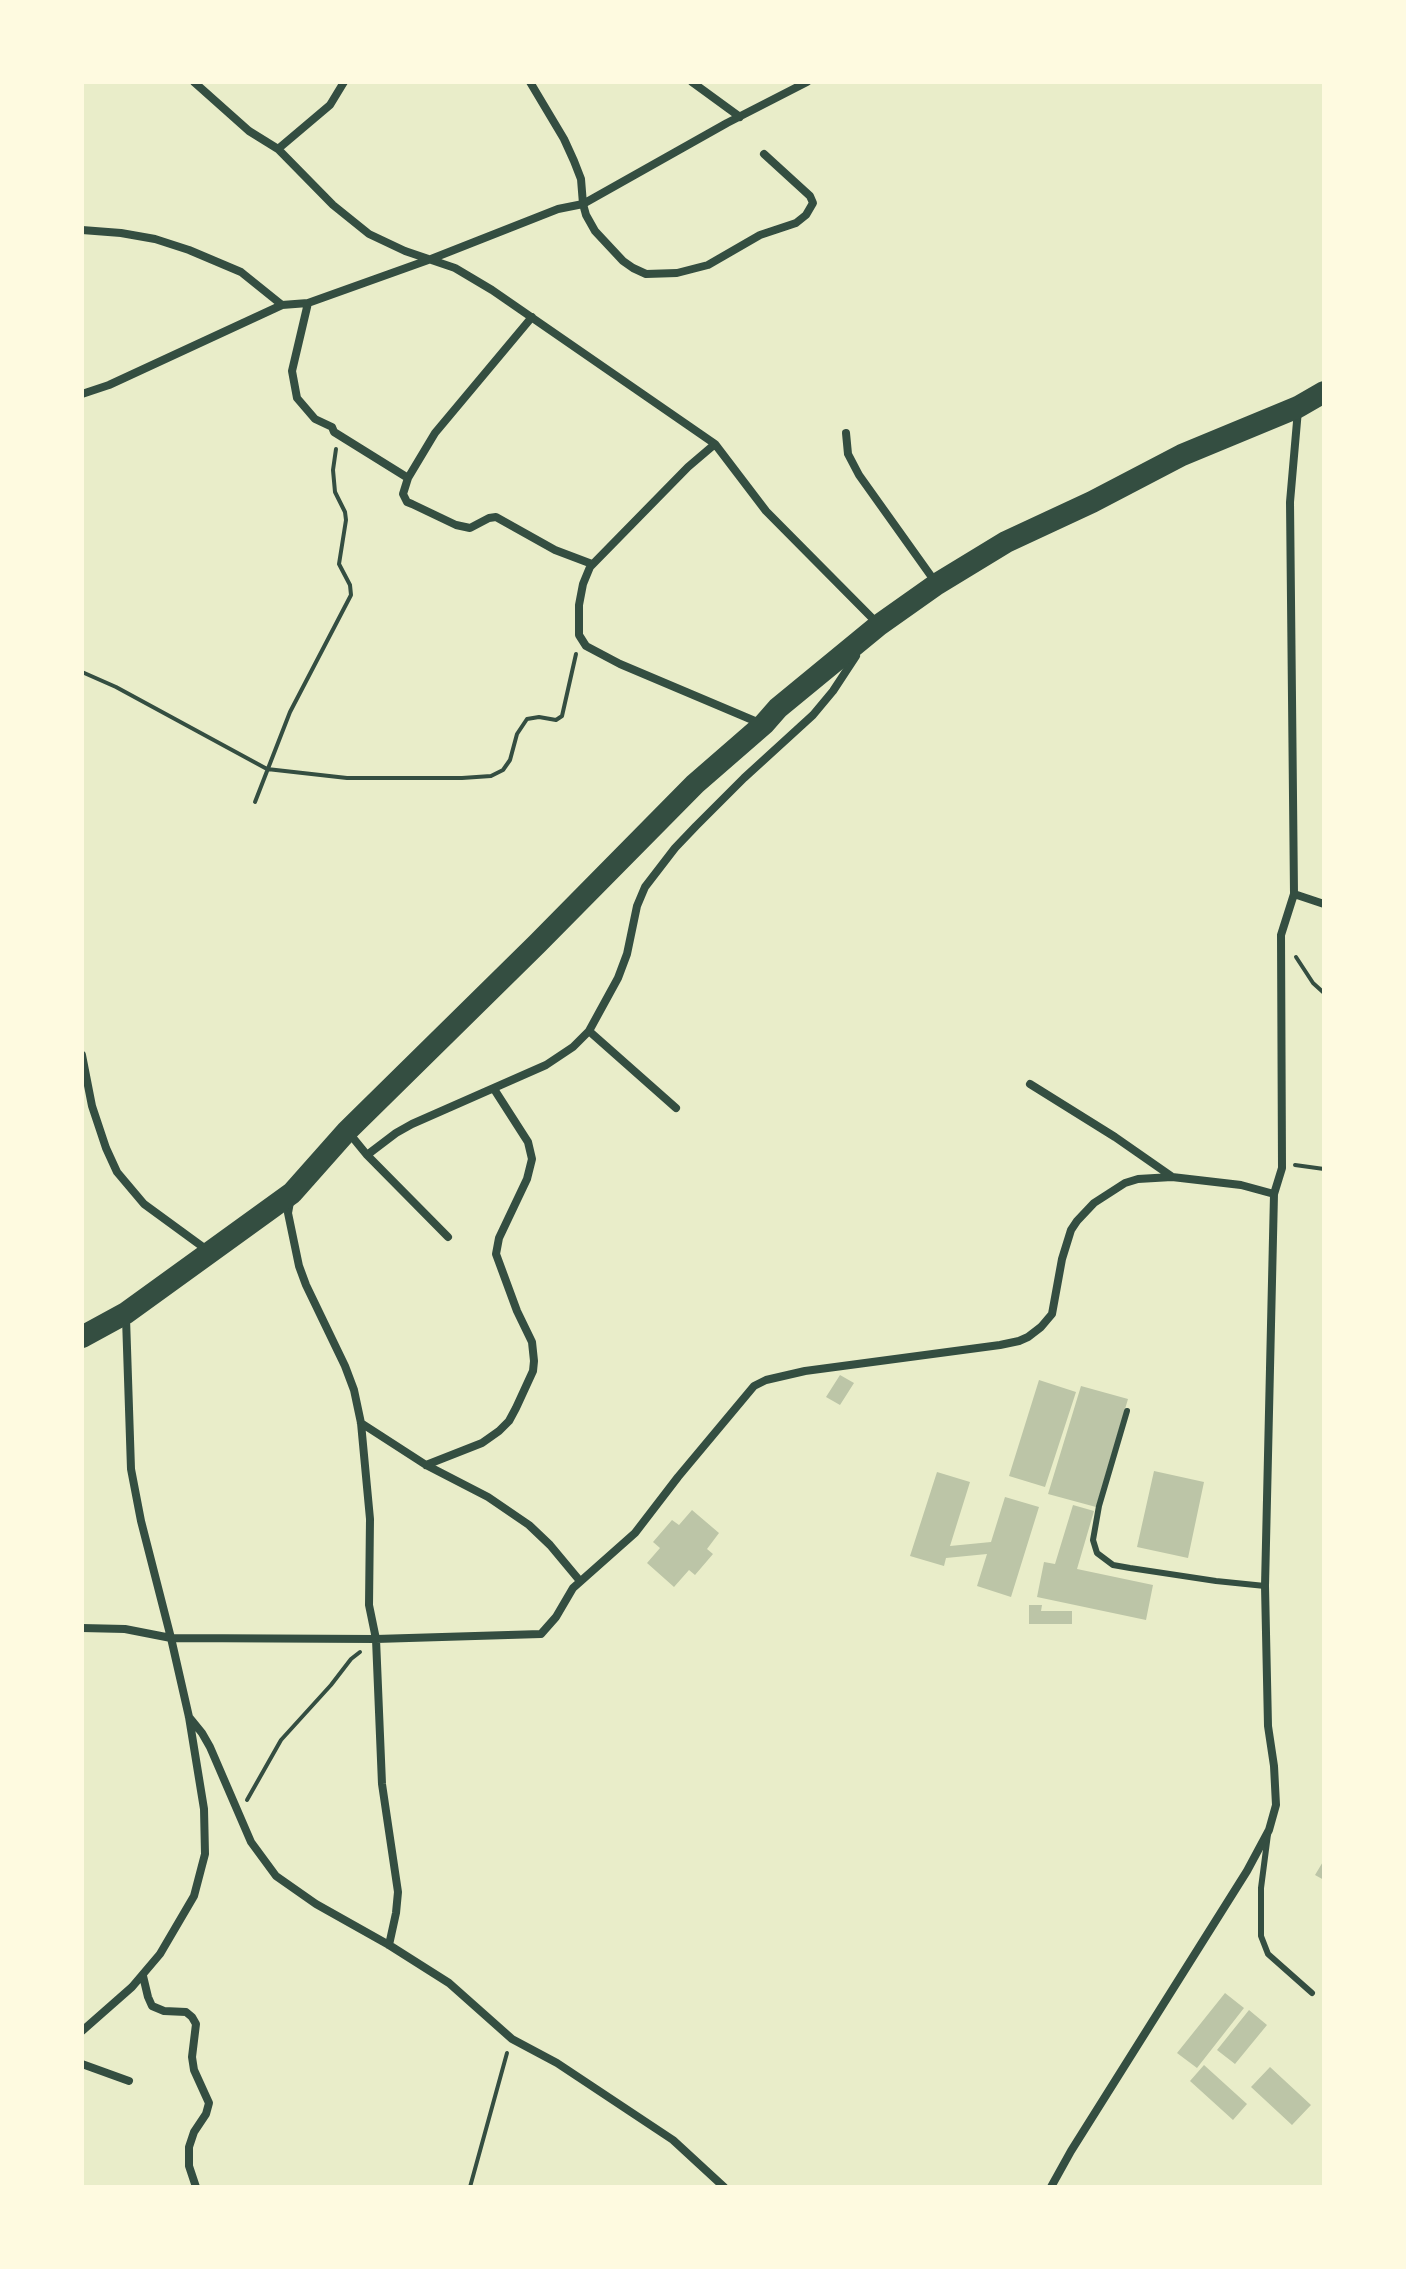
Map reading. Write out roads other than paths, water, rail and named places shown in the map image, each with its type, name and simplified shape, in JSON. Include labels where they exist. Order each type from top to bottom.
[{"type":"highway","points":[[82,1337],[126,1313],[292,1193],[347,1131],[695,784],[778,708],[879,625],[937,584],[1006,542],[1182,455],[1298,407],[1324,392]]},
{"type":"street","points":[[194,82],[249,131],[278,149],[333,205],[369,234],[405,251],[455,268],[492,290],[715,444],[766,511],[879,625],[813,715],[696,826],[651,879],[640,898],[618,978],[589,1031],[573,1047],[546,1065],[412,1124],[367,1155]]},
{"type":"street","points":[[278,149],[330,105],[344,82]]},
{"type":"street","points":[[530,82],[574,161],[581,179],[586,215],[601,239],[633,268],[653,275],[677,273],[715,261],[760,235],[796,223],[806,215],[813,203],[810,196],[764,154]]},
{"type":"street","points":[[692,82],[740,117]]},
{"type":"street","points":[[82,394],[109,385],[282,305],[308,303],[558,209],[583,204],[807,82]]},
{"type":"street","points":[[82,230],[155,239],[189,250],[241,272],[282,305]]},
{"type":"street","points":[[308,303],[292,371],[302,406],[315,419],[332,427],[334,432],[408,478]]},
{"type":"street","points":[[532,317],[435,433],[408,478],[404,498],[431,514],[468,528],[496,517],[555,550],[592,564]]},
{"type":"street","points":[[1051,2187],[1247,1871],[1269,1830],[1276,1805],[1268,1726],[1265,1586],[1274,1194],[1282,1168],[1281,935],[1294,894],[1290,502],[1298,407]]},
{"type":"street","points":[[846,433],[848,454],[859,475],[937,584]]},
{"type":"street","points":[[715,444],[592,564],[585,579],[577,616],[580,640],[592,650],[620,664],[764,724]]},
{"type":"street","points":[[1294,894],[1324,904]]},
{"type":"street","points":[[589,1031],[676,1108]]},
{"type":"street","points":[[82,1055],[92,1106],[117,1172],[144,1204],[211,1253]]},
{"type":"street","points":[[1030,1084],[1172,1177]]},
{"type":"street","points":[[426,1465],[482,1443],[499,1431],[509,1421],[533,1371],[532,1342],[496,1254],[499,1238],[527,1179],[532,1159],[528,1142],[494,1089]]},
{"type":"street","points":[[347,1131],[448,1237]]},
{"type":"street","points":[[82,1628],[125,1629],[171,1638],[376,1639],[541,1634],[580,1581],[635,1533],[754,1386],[805,1371],[1000,1345],[1028,1337],[1052,1314],[1071,1230],[1104,1195],[1125,1183],[1172,1177],[1241,1185],[1274,1194]]},
{"type":"street","points":[[292,1193],[288,1213],[299,1266],[345,1366],[361,1423],[370,1519],[369,1605],[376,1639],[382,1784],[398,1892],[389,1945]]},
{"type":"street","points":[[82,2031],[143,1976],[173,1936],[194,1896],[205,1854],[204,1809],[189,1717],[131,1469],[126,1313]]},
{"type":"street","points":[[361,1423],[426,1465],[488,1497],[529,1525],[580,1581]]},
{"type":"street","points":[[189,1717],[210,1747],[251,1842],[276,1876],[316,1904],[449,1983],[512,2039],[557,2063],[673,2140],[724,2187]]},
{"type":"street","points":[[143,1976],[152,2006],[164,2011],[188,2013],[196,2024],[192,2057],[194,2070],[209,2103],[189,2147],[189,2166],[196,2187]]},
{"type":"street","points":[[82,2064],[129,2081]]},
{"type":"lane","points":[[1127,1411],[1099,1506],[1093,1540],[1097,1553],[1113,1565],[1265,1586]]},
{"type":"lane","points":[[1269,1830],[1261,1888],[1261,1936],[1268,1954],[1312,1993]]}]
